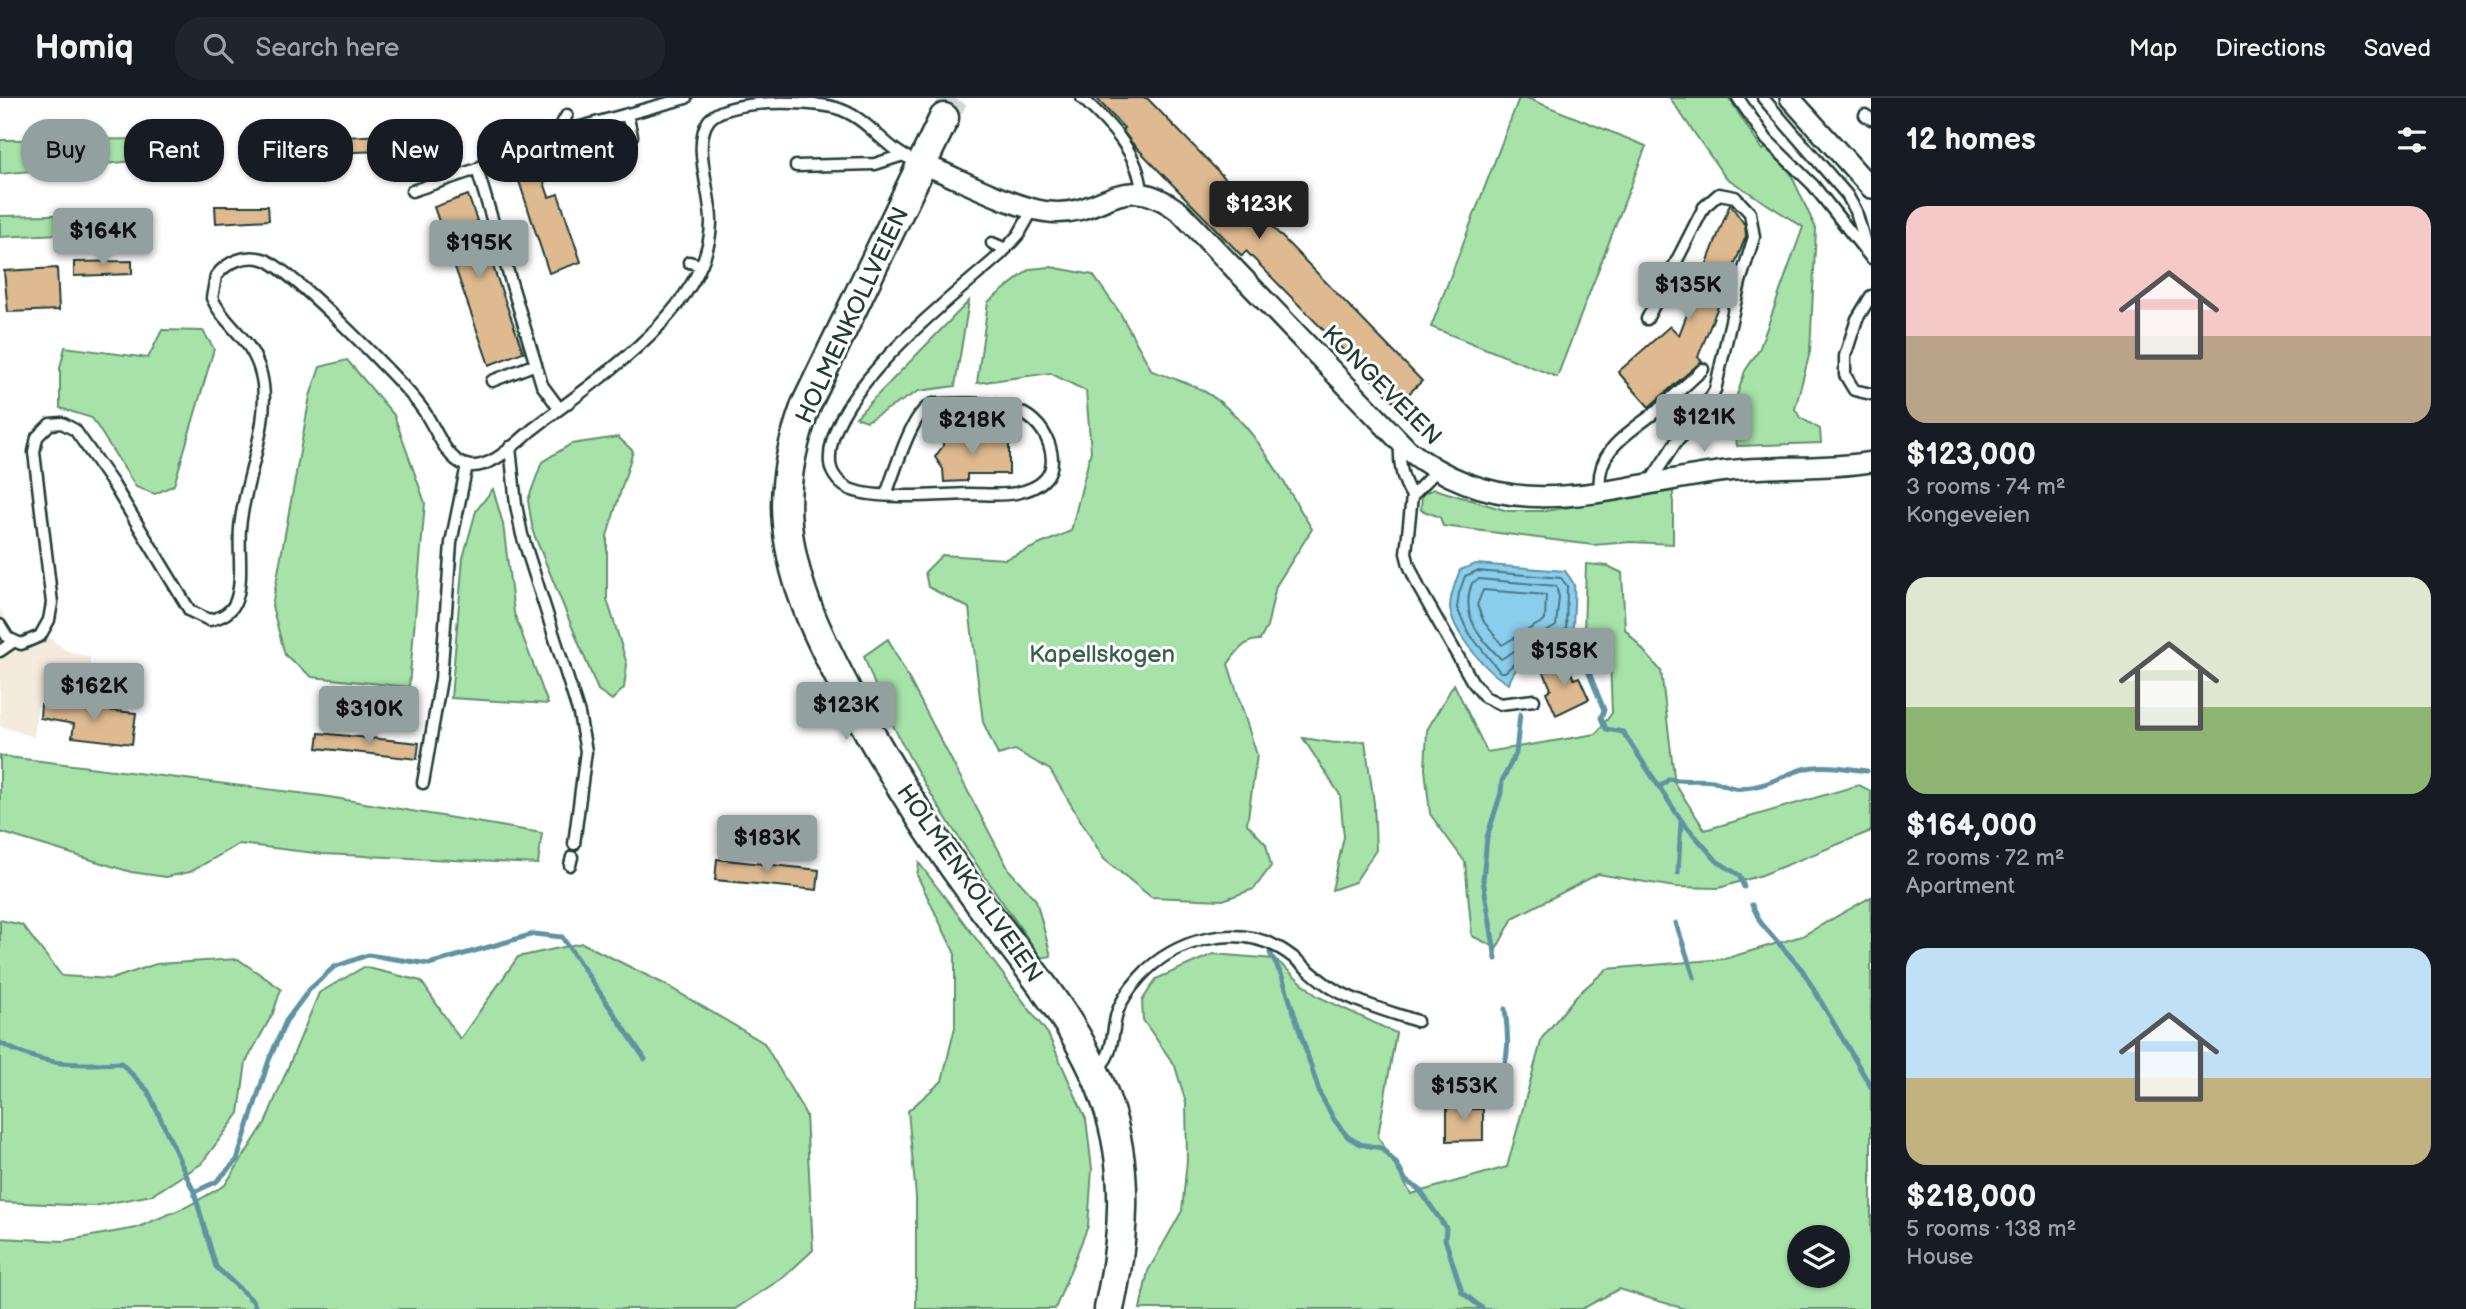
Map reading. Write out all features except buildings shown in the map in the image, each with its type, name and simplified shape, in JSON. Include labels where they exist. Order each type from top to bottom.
[{"type":"main road","name":"HOLMENKOLLVEIEN","points":[[944,118],[911,160],[799,425],[790,457],[786,491],[792,559],[805,602],[820,637],[889,766],[966,884],[1070,1025],[1094,1070],[1115,1132],[1122,1181],[1122,1237],[1109,1309]]},
{"type":"street","points":[[1790,98],[1871,188]]},
{"type":"street","points":[[911,160],[1033,209],[1053,213],[1068,212],[1118,194],[1142,192]]},
{"type":"street","name":"KONGEVEIEN","points":[[1142,192],[1162,199],[1181,213],[1399,442],[1436,471],[1468,486],[1513,497],[1553,497],[1729,471],[1871,462]]},
{"type":"lane","points":[[609,119],[686,98]]},
{"type":"lane","points":[[739,98],[750,104]]},
{"type":"lane","points":[[1082,98],[1129,149],[1141,176],[1142,192]]},
{"type":"lane","points":[[1738,98],[1767,140],[1813,185],[1838,220],[1870,256]]},
{"type":"lane","points":[[1763,98],[1847,195],[1856,211],[1870,256]]},
{"type":"lane","points":[[0,651],[13,642],[29,643],[40,636],[49,620],[52,607],[34,452],[37,437],[54,422],[75,430],[113,484],[190,611],[209,620],[223,616],[233,606],[238,587],[243,508],[264,394],[255,356],[214,302],[214,280],[220,270],[242,259],[268,261],[304,289],[410,394],[435,427],[452,456],[467,465],[488,462],[645,340],[686,295],[707,247],[711,224],[702,152],[704,128],[715,113],[750,104],[817,104],[839,109],[860,119],[911,160]]},
{"type":"lane","points":[[627,114],[628,119]]},
{"type":"lane","points":[[565,119],[567,115]]},
{"type":"lane","points":[[796,166],[875,164],[911,160]]},
{"type":"lane","points":[[412,191],[477,169]]},
{"type":"lane","points":[[481,182],[542,385],[559,408]]},
{"type":"lane","points":[[1647,319],[1704,207],[1719,194],[1735,197],[1751,213],[1754,237],[1731,319],[1719,378],[1707,405],[1693,425],[1676,442],[1650,482]]},
{"type":"lane","points":[[886,494],[917,416],[928,405],[987,405],[1028,413],[1046,438],[1052,454],[1052,462],[1045,479],[1031,489],[1015,493],[886,494],[855,491],[843,485],[832,469],[831,453],[849,403],[874,369],[960,286],[1006,249],[1033,209]]},
{"type":"lane","points":[[992,243],[1006,249]]},
{"type":"lane","points":[[689,262],[700,265]]},
{"type":"lane","points":[[1871,296],[1849,338],[1845,375],[1854,390],[1871,394]]},
{"type":"lane","points":[[492,381],[536,364]]},
{"type":"lane","points":[[1600,490],[1601,465],[1620,437],[1656,411],[1703,369]]},
{"type":"lane","points":[[1399,442],[1399,465],[1403,482],[1412,496]]},
{"type":"lane","points":[[510,447],[518,521],[586,743],[574,844]]},
{"type":"lane","points":[[423,783],[440,679],[451,543],[467,465]]},
{"type":"lane","points":[[1436,471],[1412,496],[1406,552],[1409,565],[1419,588],[1472,681],[1485,697],[1500,704],[1534,700]]},
{"type":"lane","points":[[0,625],[13,642]]},
{"type":"lane","points":[[1094,1070],[1104,1064],[1110,1053],[1121,1004],[1139,978],[1174,950],[1208,939],[1236,937],[1264,941],[1290,955],[1338,992],[1417,1021]]},
{"type":"shaded area","points":[[0,608],[13,636],[36,644],[45,634],[67,651],[90,657],[89,681],[58,680],[38,704],[34,737],[0,726]]},
{"type":"green space","points":[[1519,98],[1527,98],[1646,146],[1557,377],[1431,327]]},
{"type":"green space","points":[[1670,98],[1729,98],[1762,150],[1766,148],[1790,172],[1816,229],[1810,352],[1795,409],[1801,418],[1820,429],[1821,443],[1737,446],[1732,410],[1745,371],[1759,350],[1803,227],[1725,177]]},
{"type":"green space","points":[[110,139],[124,139],[124,162],[110,163]]},
{"type":"green space","points":[[0,140],[21,140],[21,172],[0,174]]},
{"type":"green space","points":[[100,214],[101,232],[0,237],[0,216]]},
{"type":"green space","name":"Kapellskogen","points":[[1051,267],[1093,275],[1120,313],[1152,371],[1198,388],[1234,415],[1264,450],[1312,529],[1276,586],[1267,627],[1260,640],[1245,644],[1228,664],[1257,755],[1247,824],[1266,844],[1271,866],[1254,889],[1223,900],[1151,897],[1104,859],[1050,770],[1015,750],[998,755],[983,722],[969,608],[928,587],[925,572],[942,555],[1006,559],[1071,531],[1091,451],[1086,391],[1050,373],[977,383],[988,302],[1030,269]]},
{"type":"green space","points":[[969,301],[955,386],[919,391],[867,421],[856,417]]},
{"type":"green space","points":[[162,330],[203,331],[214,349],[174,485],[155,494],[136,487],[92,418],[60,408],[60,368],[65,347],[148,358]]},
{"type":"green space","points":[[347,360],[394,415],[425,503],[409,687],[312,677],[285,655],[272,606],[310,396],[320,367]]},
{"type":"green space","points":[[618,437],[633,451],[607,536],[607,599],[627,664],[624,688],[612,700],[598,690],[533,532],[528,500],[542,462],[571,444]]},
{"type":"green space","points":[[493,489],[503,524],[514,613],[548,704],[451,698],[463,558],[476,511]]},
{"type":"green space","points":[[1434,489],[1508,511],[1545,511],[1673,491],[1673,544],[1631,542],[1593,545],[1443,526],[1440,517],[1421,510],[1422,494]]},
{"type":"green space","points":[[1586,564],[1608,566],[1622,573],[1625,629],[1661,671],[1675,784],[1705,830],[1859,785],[1871,791],[1871,831],[1762,875],[1719,888],[1675,887],[1598,874],[1513,918],[1497,948],[1472,936],[1465,862],[1430,814],[1425,769],[1427,730],[1454,684],[1487,752],[1596,734],[1612,713],[1610,660],[1584,634]]},
{"type":"green space","points":[[888,639],[1009,870],[1036,900],[1051,956],[1041,958],[966,850],[899,737],[864,656]]},
{"type":"green space","points":[[1303,738],[1335,743],[1365,741],[1374,803],[1376,850],[1355,882],[1332,890],[1344,837],[1340,795]]},
{"type":"green space","points":[[0,756],[323,796],[542,833],[538,864],[323,854],[239,844],[190,872],[166,877],[131,872],[0,832]]},
{"type":"green space","points":[[919,863],[1048,1034],[1086,1119],[1092,1169],[1088,1226],[1055,1309],[916,1309],[916,1197],[908,1111],[942,1081],[955,1027],[955,954],[917,875]]},
{"type":"green space","points":[[1871,897],[1871,1309],[1685,1309],[1619,1289],[1582,1309],[1140,1309],[1148,1271],[1182,1211],[1187,1160],[1186,1103],[1175,1066],[1143,1020],[1142,1001],[1156,979],[1213,954],[1275,959],[1317,996],[1396,1033],[1378,1136],[1411,1194],[1507,1167],[1542,1038],[1576,996],[1607,969],[1724,959],[1802,936]]},
{"type":"green space","points":[[0,920],[22,925],[62,976],[112,979],[156,964],[238,959],[281,989],[273,1013],[246,1062],[239,1113],[201,1164],[152,1195],[94,1206],[0,1202]]},
{"type":"green space","points":[[582,943],[664,984],[764,1043],[806,1115],[813,1250],[784,1277],[735,1309],[0,1309],[0,1238],[64,1241],[136,1228],[186,1207],[225,1185],[265,1123],[319,993],[364,967],[421,981],[460,1039],[518,957]]},
{"type":"water","points":[[1476,564],[1565,571],[1574,585],[1571,641],[1552,646],[1525,661],[1512,675],[1509,684],[1491,671],[1472,651],[1452,617],[1451,597],[1460,570]]},
{"type":"waterway","points":[[1574,636],[1604,710],[1601,718],[1606,729],[1623,732],[1681,820],[1717,861],[1739,875],[1744,887]]},
{"type":"waterway","points":[[1496,959],[1483,880],[1487,837],[1501,793],[1502,781],[1516,753],[1520,714]]},
{"type":"waterway","points":[[1660,787],[1669,779],[1713,781],[1735,788],[1752,787],[1815,767],[1867,771]]},
{"type":"waterway","points":[[1678,873],[1681,821]]},
{"type":"waterway","points":[[1752,905],[1761,923],[1803,971],[1871,1087]]},
{"type":"waterway","points":[[1676,923],[1694,977]]},
{"type":"waterway","points":[[194,1192],[216,1182],[237,1160],[269,1060],[286,1021],[309,990],[334,967],[368,955],[429,964],[534,934],[562,937],[645,1059]]},
{"type":"waterway","points":[[1270,953],[1282,976],[1320,1094],[1335,1121],[1348,1137],[1360,1144],[1381,1148],[1396,1163],[1406,1181],[1419,1189],[1446,1228],[1445,1239],[1462,1292],[1483,1309]]},
{"type":"waterway","points":[[1494,1084],[1504,1068],[1506,1058],[1508,1038],[1505,1009]]},
{"type":"waterway","points":[[0,1043],[31,1057],[59,1063],[121,1063],[148,1091],[194,1192],[216,1267],[253,1301],[256,1309]]},
{"type":"tunnel","points":[[944,118],[954,98]]}]
